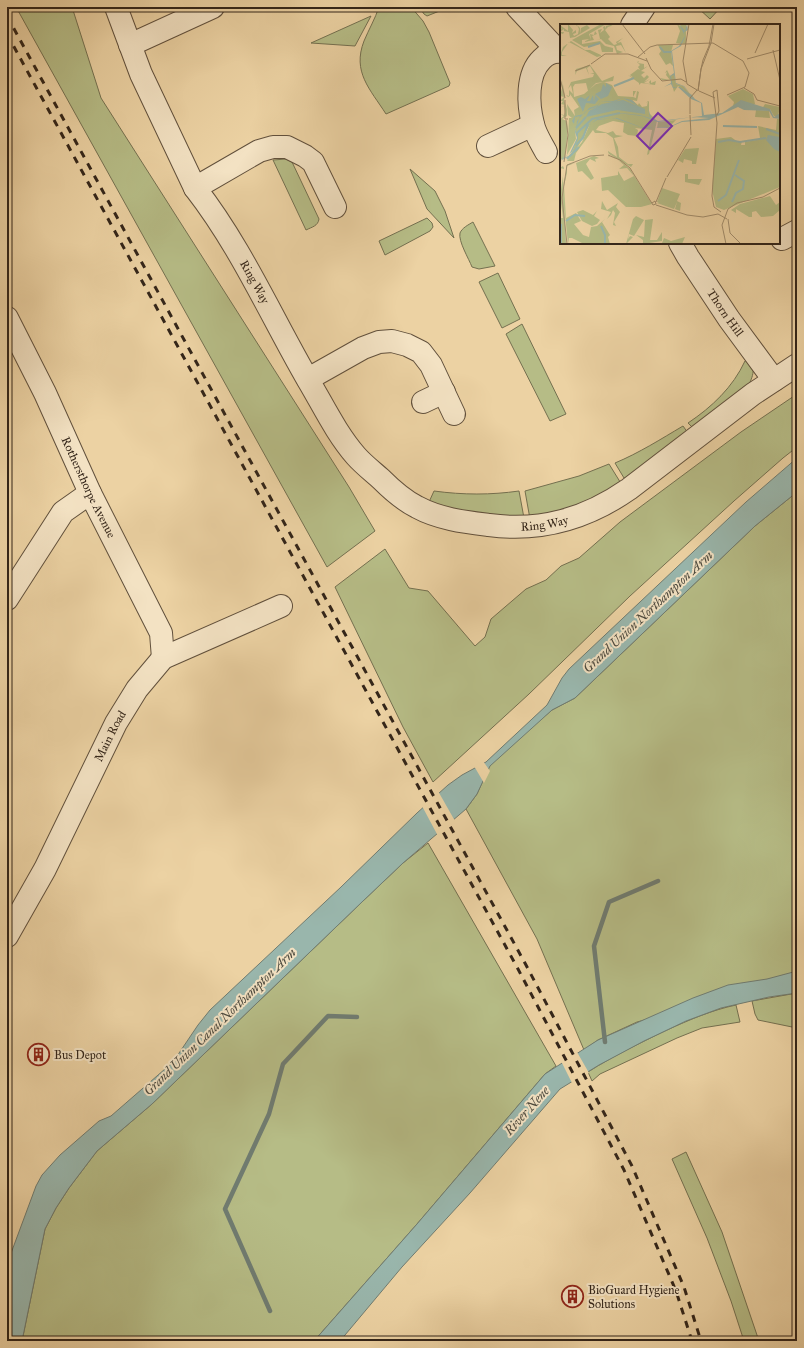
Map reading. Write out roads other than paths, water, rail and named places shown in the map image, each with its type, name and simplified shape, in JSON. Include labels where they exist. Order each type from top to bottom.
[{"type":"street","name":"Ring Way","points":[[116,7],[141,74],[195,188],[246,265],[336,428],[356,455],[399,496],[418,508],[464,522],[502,527],[543,526],[588,513],[619,496],[646,477],[753,394],[797,365]]},
{"type":"street","points":[[130,45],[213,7]]},
{"type":"street","points":[[517,7],[560,51]]},
{"type":"street","points":[[633,24],[644,7]]},
{"type":"street","points":[[546,152],[533,125],[529,98],[530,80],[537,63],[547,54],[560,51]]},
{"type":"street","points":[[488,146],[533,125]]},
{"type":"street","points":[[195,188],[259,151],[272,147],[287,147],[313,162],[335,207]]},
{"type":"street","name":"Thorn Hill","points":[[681,244],[688,258],[731,321],[774,380]]},
{"type":"street","name":"Rothersthorpe Avenue","points":[[7,318],[45,393],[90,493],[161,633],[162,658]]},
{"type":"street","points":[[308,379],[363,348],[379,342],[392,341],[407,345],[421,352],[431,365],[454,414]]},
{"type":"street","points":[[424,402],[444,392]]},
{"type":"street","points":[[7,598],[63,512],[90,493]]},
{"type":"street","name":"Main Road","points":[[8,934],[45,869],[116,723],[137,689],[162,658],[281,606]]},
{"type":"water","points":[[797,458],[797,492],[755,526],[575,698],[552,710],[490,766],[477,794],[466,809],[403,863],[152,1104],[97,1151],[69,1188],[45,1229],[22,1341],[7,1341],[7,1264],[36,1186],[42,1175],[60,1155],[99,1121],[111,1116],[173,1062],[210,1010],[341,887],[417,813],[448,785],[462,775],[486,762],[547,705],[562,678],[569,669],[746,502]]},
{"type":"water","name":"River Nene","points":[[797,971],[797,993],[769,997],[721,1008],[686,1021],[599,1065],[560,1089],[470,1193],[402,1267],[340,1341],[314,1341],[417,1224],[545,1074],[598,1040],[693,998],[728,985],[767,979]]},
{"type":"waterway","points":[[605,1042],[594,946],[609,902],[658,881]]},
{"type":"waterway","points":[[270,1311],[225,1209],[269,1114],[283,1064],[328,1016],[357,1017]]},
{"type":"railway","points":[[7,16],[526,965],[632,1166],[684,1287],[701,1341]]},
{"type":"railway","points":[[7,34],[518,969],[624,1170],[676,1291],[692,1341]]},
{"type":"place","name":"Bus Depot","points":[[38,1055]]},
{"type":"place","name":"BioGuard Hygiene Solutions","points":[[573,1297]]},
{"type":"water label","name":"Grand Union Northampton Arm","points":[[648,612]]},
{"type":"water label","name":"Grand Union Canal Northampton Arm","points":[[220,1022]]}]
